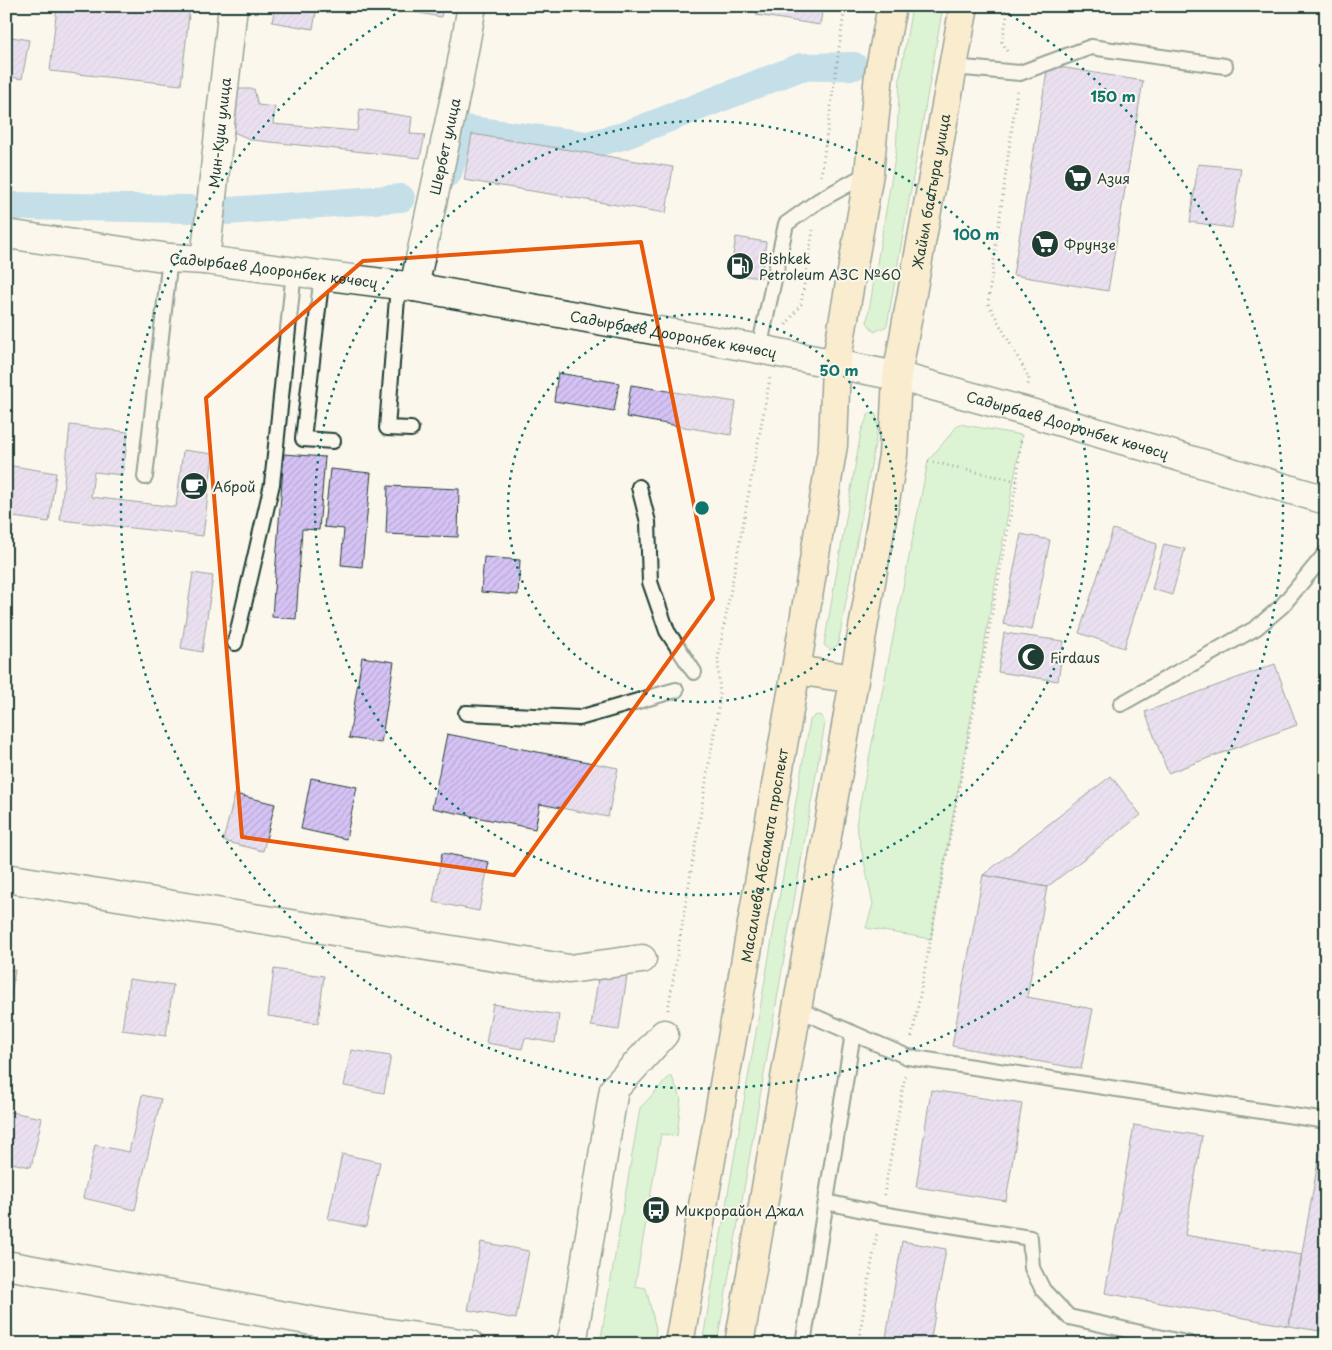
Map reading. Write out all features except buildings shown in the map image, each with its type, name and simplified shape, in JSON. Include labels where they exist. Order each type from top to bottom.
[{"type":"main road","points":[[836,364],[869,173],[879,74],[892,6]]},
{"type":"main road","name":"Жайыл баатыра улица","points":[[897,376],[964,6]]},
{"type":"main road","name":"Масалиева Абсамата проспект","points":[[678,1344],[796,670],[833,445],[836,364]]},
{"type":"main road","points":[[739,1344],[893,455],[897,376]]},
{"type":"main road","points":[[796,670],[854,679]]},
{"type":"street","name":"Мин-Куш улица","points":[[206,260],[233,6]]},
{"type":"street","name":"Шербет улица","points":[[406,286],[459,78],[472,6]]},
{"type":"street","name":"Садырбаев Дооронбек көчөсү","points":[[6,234],[170,258],[206,260],[406,286],[759,349],[897,376],[1024,411],[1326,500]]},
{"type":"street","points":[[6,878],[569,969],[642,959]]},
{"type":"street","points":[[570,1344],[574,1332],[614,1089],[664,1034]]},
{"type":"street","points":[[6,1265],[345,1327],[469,1344]]},
{"type":"lane","points":[[953,67],[1020,74],[1066,55],[1092,47],[1225,66]]},
{"type":"lane","points":[[759,349],[786,224],[818,201],[869,173]]},
{"type":"lane","points":[[145,477],[170,258]]},
{"type":"lane","points":[[235,644],[272,484],[294,271]]},
{"type":"lane","points":[[322,274],[303,439],[333,441]]},
{"type":"lane","points":[[406,286],[387,428],[411,429]]},
{"type":"lane","points":[[639,487],[648,522],[650,582],[667,631],[694,672]]},
{"type":"lane","points":[[1121,704],[1256,628],[1282,606],[1326,553]]},
{"type":"lane","points":[[466,713],[579,718],[676,690]]},
{"type":"lane","points":[[797,1009],[908,1057],[1326,1121]]},
{"type":"lane","points":[[803,1344],[854,1033]]},
{"type":"lane","points":[[826,1202],[881,1214],[1030,1238],[1032,1268],[1043,1290],[1069,1317],[1190,1344]]},
{"type":"path","points":[[781,332],[801,304],[818,201],[845,6]]},
{"type":"path","points":[[858,1344],[908,1057],[1017,481],[1029,378],[988,303],[1020,74],[1002,42],[1009,6]]},
{"type":"path","points":[[664,1034],[720,697],[718,659],[771,375]]},
{"type":"path","points":[[928,461],[1017,481]]},
{"type":"highlighted area","points":[[641,242],[713,599],[514,875],[242,837],[206,398],[363,261]]},
{"type":"green space","points":[[912,6],[943,6],[887,326],[874,332],[867,322],[896,152],[900,77]]},
{"type":"green space","points":[[869,413],[876,414],[878,427],[838,645],[830,650],[824,645],[861,432]]},
{"type":"green space","points":[[959,424],[1022,435],[931,939],[866,928],[873,904],[856,824],[928,461]]},
{"type":"green space","points":[[816,715],[822,716],[825,723],[717,1344],[702,1344],[810,720]]},
{"type":"green space","points":[[671,1075],[681,1098],[677,1136],[661,1134],[635,1286],[646,1288],[656,1329],[654,1344],[600,1344],[640,1108]]},
{"type":"waterway","points":[[448,173],[463,129],[587,145],[623,136],[801,67],[854,66]]},
{"type":"waterway","points":[[228,211],[401,198]]},
{"type":"waterway","points":[[17,206],[189,209]]},
{"type":"place","name":"Азия","points":[[1078,178]]},
{"type":"place","name":"Фрунзе","points":[[1045,244]]},
{"type":"place","name":"Bishkek Petroleum АЗС №60","points":[[740,266]]},
{"type":"place","name":"Аброй","points":[[194,486]]},
{"type":"place","name":"Firdaus","points":[[1031,657]]},
{"type":"place","name":"Микрорайон Джал","points":[[656,1210]]}]
